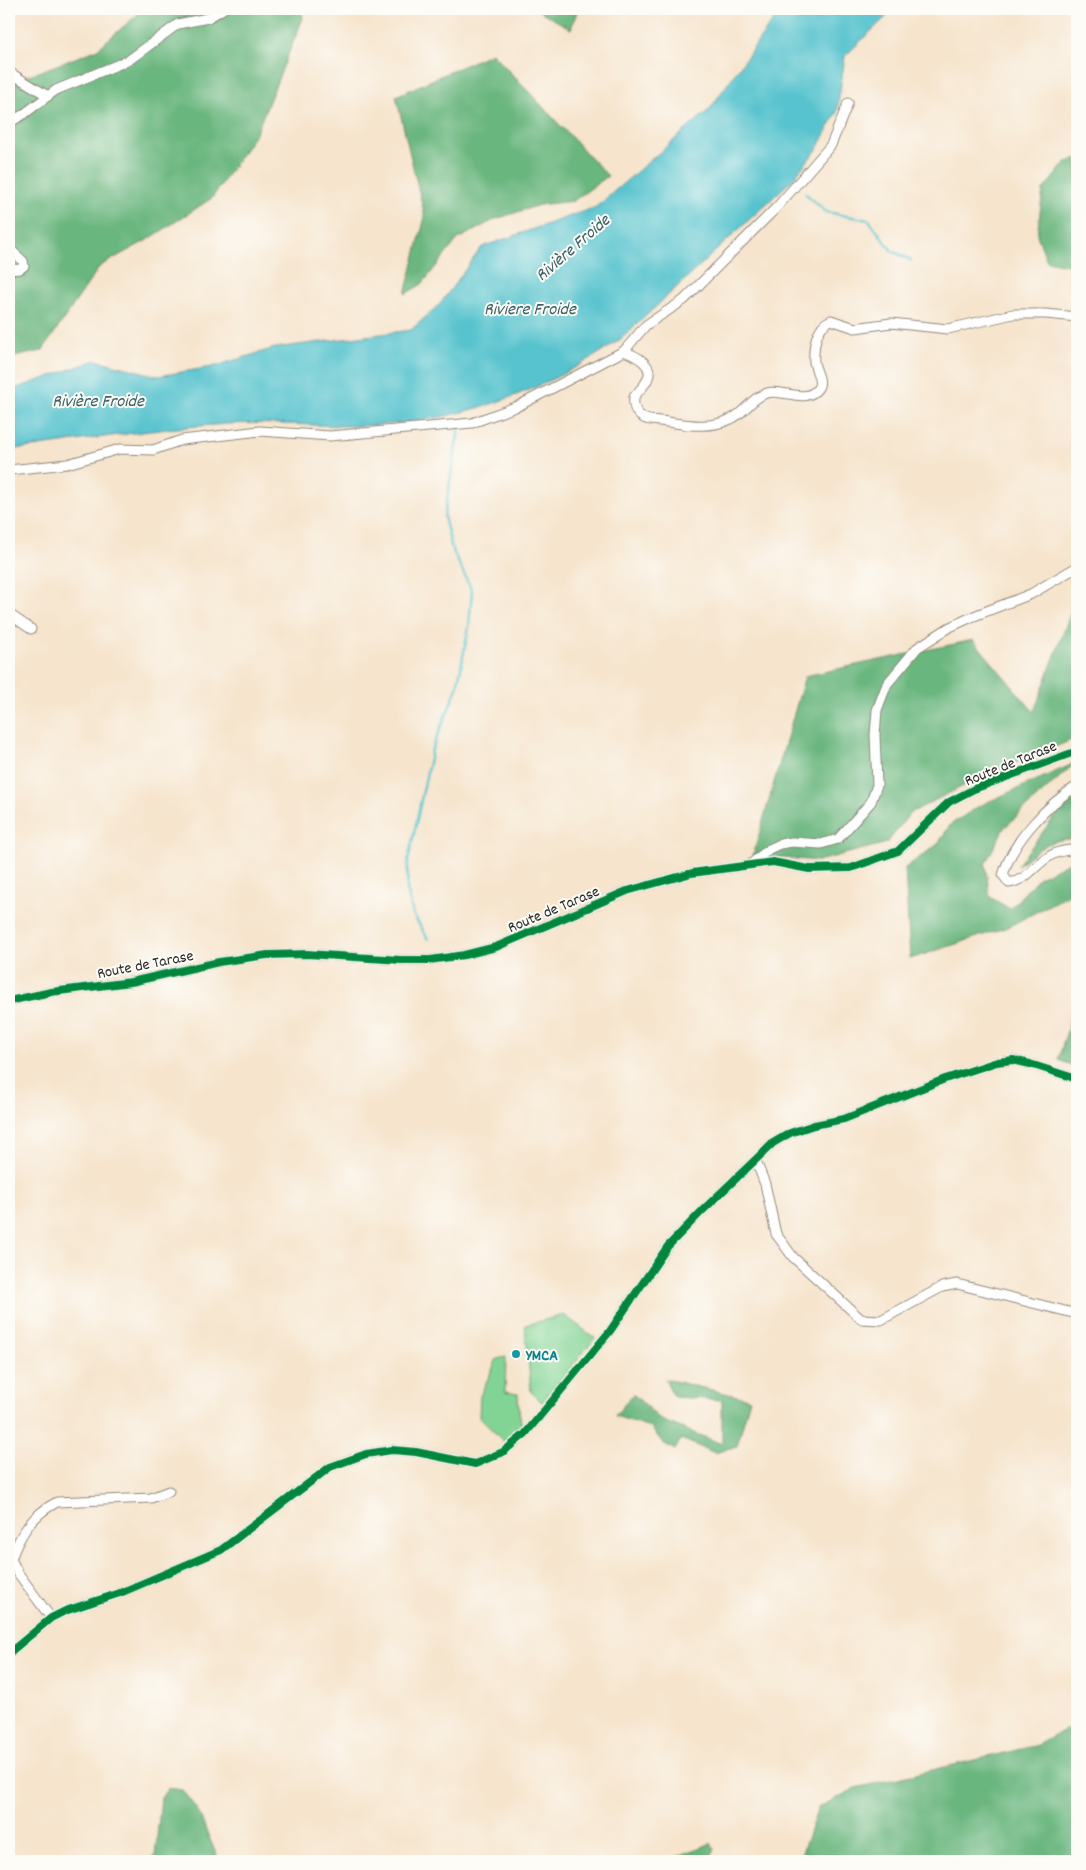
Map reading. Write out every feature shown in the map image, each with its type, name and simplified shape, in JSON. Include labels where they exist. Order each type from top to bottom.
[{"type":"street","points":[[9,123],[65,85],[129,60],[178,24],[208,18],[223,9]]},
{"type":"street","points":[[9,72],[48,96]]},
{"type":"street","points":[[9,470],[67,464],[120,449],[153,450],[182,440],[260,431],[330,436],[472,423],[518,406],[624,352],[646,325],[684,300],[777,207],[831,145],[848,103]]},
{"type":"street","points":[[9,248],[23,261],[24,266],[20,269],[9,270]]},
{"type":"street","points":[[624,352],[636,356],[648,369],[650,375],[634,397],[634,408],[639,416],[647,420],[685,425],[709,425],[732,419],[759,396],[769,392],[796,396],[813,392],[818,388],[820,384],[814,362],[817,337],[821,326],[832,320],[856,328],[891,323],[948,329],[1012,314],[1046,314],[1077,318]]},
{"type":"street","points":[[751,864],[770,849],[780,844],[792,842],[820,844],[838,839],[870,802],[877,785],[875,735],[877,710],[888,684],[917,648],[950,627],[1032,594],[1077,567]]},
{"type":"street","points":[[9,614],[31,629]]},
{"type":"street","name":"Route de Tarase","points":[[9,1002],[51,992],[131,982],[219,962],[267,955],[307,954],[430,960],[464,955],[496,947],[655,881],[751,864],[773,862],[809,869],[851,868],[870,863],[898,851],[949,802],[974,789],[1077,751]]},
{"type":"street","points":[[1077,786],[1050,807],[1022,839],[1007,862],[1003,875],[1009,883],[1016,882],[1047,856],[1058,851],[1077,850]]},
{"type":"street","points":[[9,1653],[51,1618],[65,1611],[120,1593],[221,1550],[330,1467],[366,1454],[392,1450],[416,1452],[475,1464],[503,1452],[525,1434],[610,1331],[668,1246],[702,1210],[773,1143],[790,1133],[814,1125],[844,1119],[945,1079],[997,1062],[1013,1060],[1077,1079]]},
{"type":"street","points":[[756,1161],[765,1184],[776,1234],[793,1256],[861,1319],[881,1320],[942,1287],[957,1284],[1077,1314]]},
{"type":"street","points":[[51,1618],[18,1573],[11,1560],[28,1524],[43,1509],[56,1502],[151,1498],[169,1491]]},
{"type":"green space","points":[[144,9],[301,9],[303,18],[256,133],[212,198],[149,239],[100,266],[42,351],[9,358],[9,78],[28,76],[96,50]]},
{"type":"green space","points":[[536,9],[578,9],[571,29]]},
{"type":"green space","points":[[492,53],[608,176],[573,201],[539,205],[496,219],[458,239],[422,284],[405,294],[425,217],[396,96]]},
{"type":"green space","points":[[1077,158],[1077,267],[1047,261],[1037,235],[1043,190],[1065,163]]},
{"type":"green space","points":[[1077,607],[1077,738],[981,777],[910,813],[887,843],[818,861],[753,855],[805,676],[973,640],[1034,712],[1072,609]]},
{"type":"green space","points":[[1075,763],[1004,828],[985,864],[990,897],[1010,909],[1038,878],[1069,862],[1077,864],[1077,890],[1008,927],[910,959],[905,868],[938,844],[950,825],[979,806]]},
{"type":"green space","points":[[1077,799],[1077,840],[1068,839],[1052,842],[1017,866],[1061,808]]},
{"type":"green space","points":[[1075,1005],[1077,1005],[1077,1067],[1058,1060]]},
{"type":"green space","points":[[564,1315],[595,1338],[542,1402],[531,1392],[525,1325]]},
{"type":"green space","points":[[506,1357],[505,1392],[518,1394],[522,1427],[510,1438],[503,1441],[479,1417],[480,1396],[497,1359]]},
{"type":"green space","points":[[665,1379],[750,1399],[737,1446],[715,1453],[681,1439],[675,1450],[663,1443],[650,1427],[615,1416],[633,1394],[661,1420],[722,1444],[722,1400],[674,1397]]},
{"type":"green space","points":[[1077,1723],[1077,1861],[799,1861],[818,1808],[856,1788],[1038,1745]]},
{"type":"green space","points":[[168,1788],[182,1790],[198,1811],[219,1861],[146,1861],[155,1856],[161,1798]]},
{"type":"green space","points":[[711,1843],[715,1849],[708,1861],[671,1861],[681,1855]]},
{"type":"water","name":"Riviere Froide","points":[[791,9],[891,9],[888,15],[845,56],[837,112],[818,148],[792,180],[621,339],[590,359],[527,391],[495,403],[427,419],[392,424],[355,426],[259,423],[200,426],[9,450],[9,391],[96,360],[158,376],[212,367],[275,348],[411,330],[440,304],[482,247],[596,207],[709,110],[774,19]]},
{"type":"waterway","points":[[805,193],[826,212],[869,220],[892,251],[911,260]]},
{"type":"waterway","points":[[428,939],[413,914],[407,889],[408,861],[432,749],[457,688],[469,626],[472,591],[452,549],[444,517],[459,428]]},
{"type":"cycle path","points":[[9,1001],[51,992],[131,982],[219,962],[267,955],[307,954],[401,960],[430,960],[464,955],[496,947],[627,891],[692,873],[773,862],[809,869],[851,868],[898,851],[949,802],[974,789],[1077,751]]},
{"type":"cycle path","points":[[9,1653],[51,1618],[65,1611],[120,1593],[221,1550],[330,1467],[366,1454],[392,1450],[416,1452],[475,1464],[503,1452],[525,1434],[610,1331],[668,1246],[773,1143],[790,1133],[814,1125],[844,1119],[945,1079],[997,1062],[1013,1060],[1077,1079]]},
{"type":"place","name":"YMCA","points":[[516,1354]]},
{"type":"water label","name":"Rivière Froide","points":[[572,247]]},
{"type":"water label","name":"Rivière Froide","points":[[98,400]]}]
